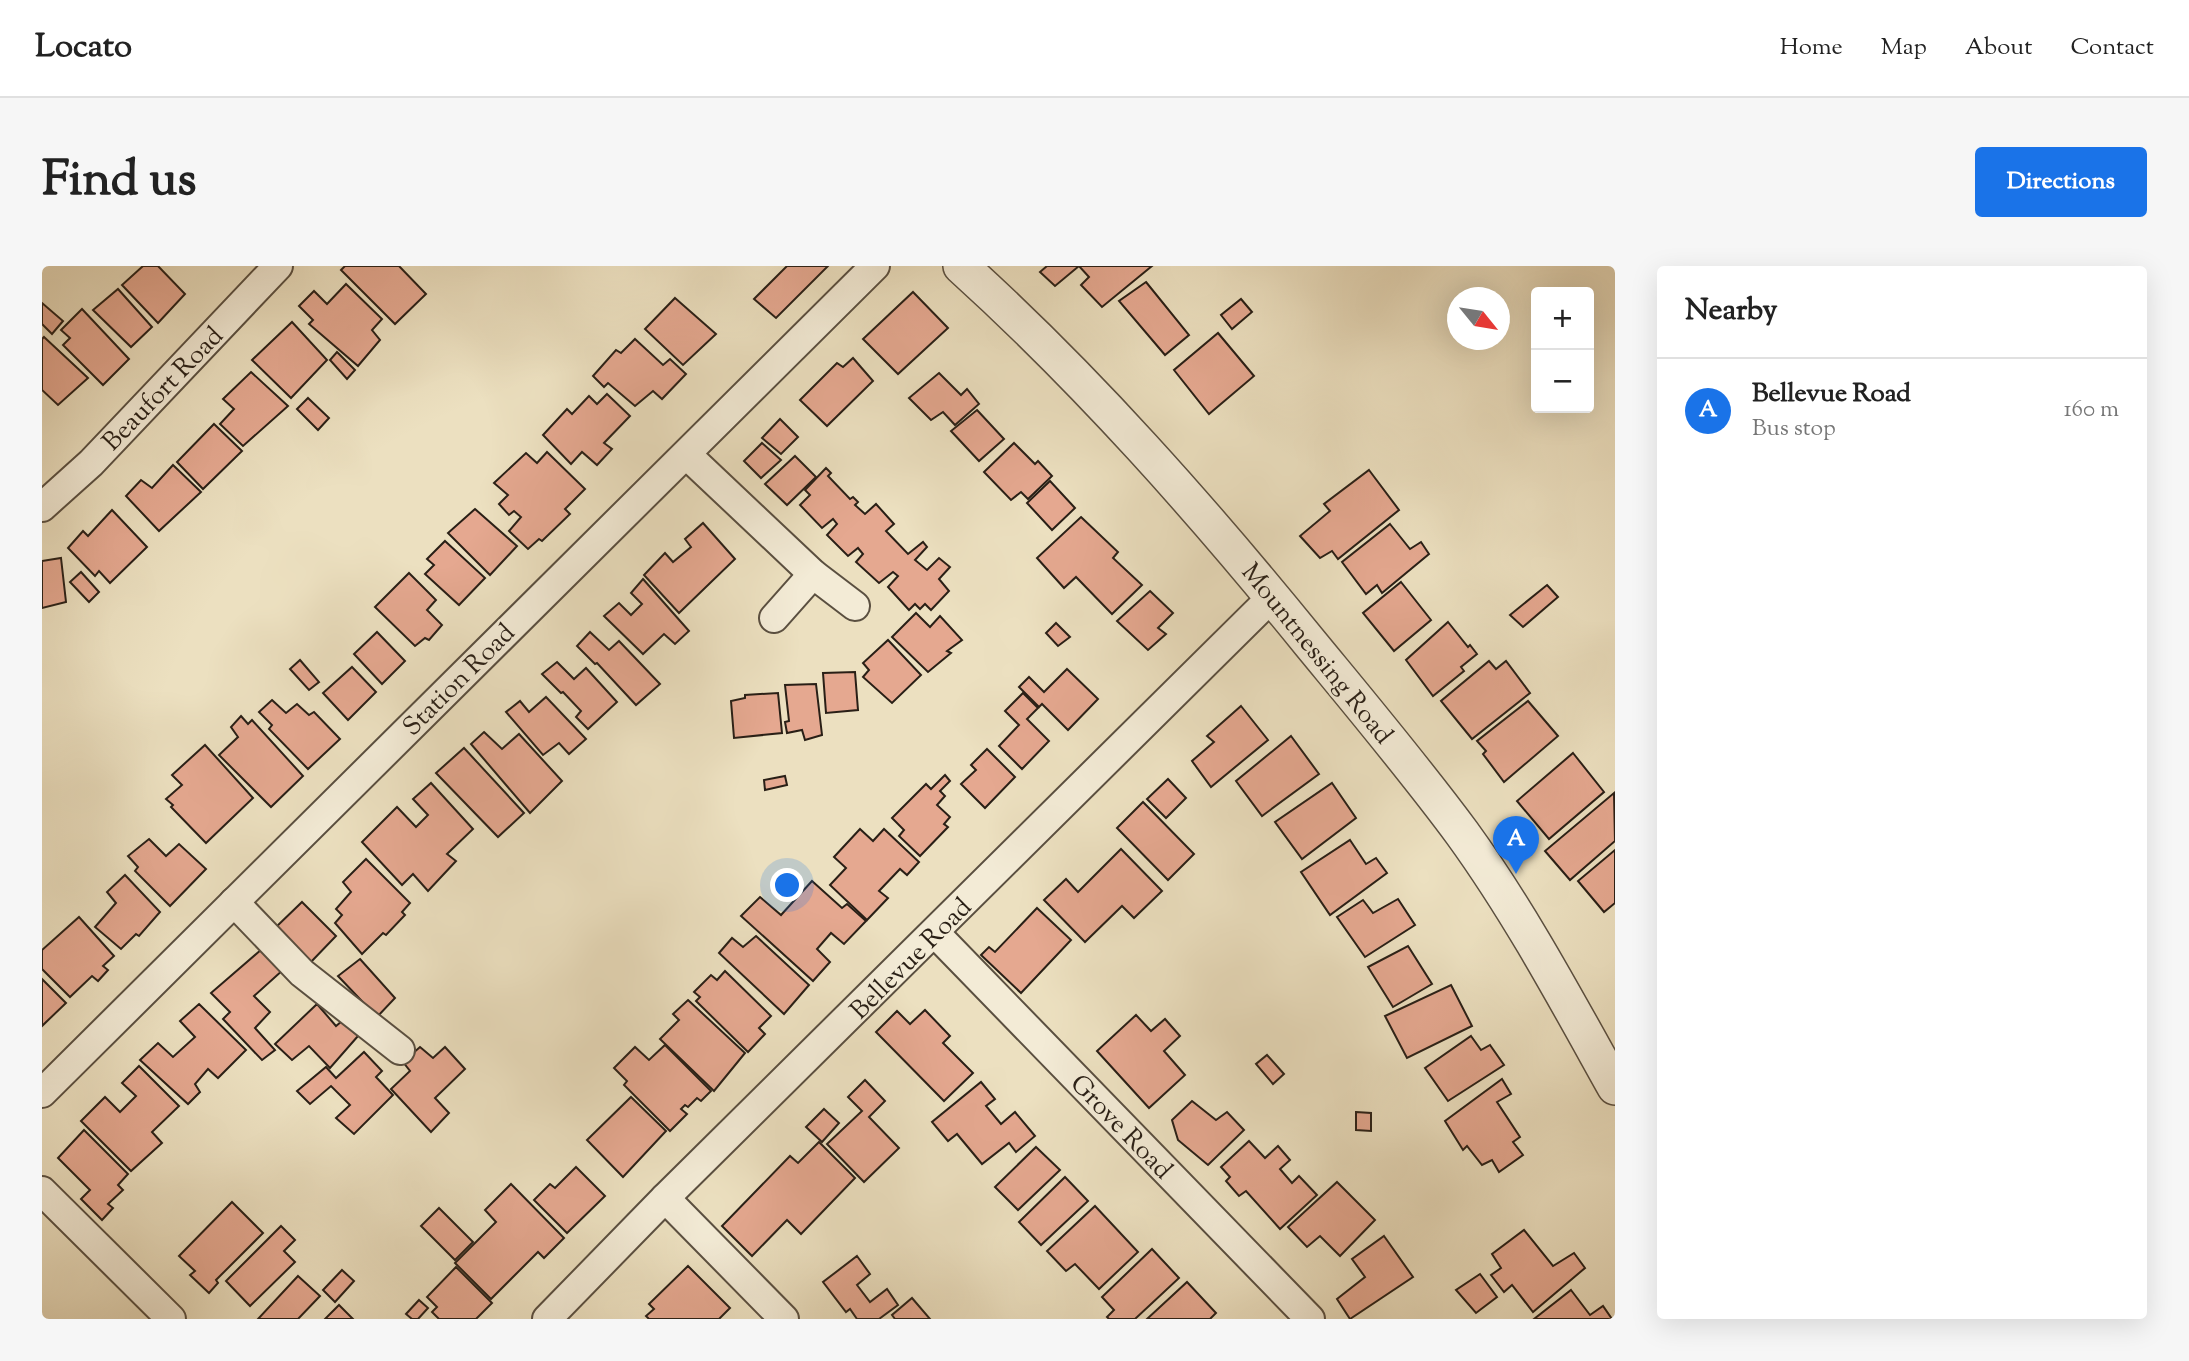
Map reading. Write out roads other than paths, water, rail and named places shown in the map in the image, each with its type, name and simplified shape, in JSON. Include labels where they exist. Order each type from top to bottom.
[{"type":"street","name":"Beaufort Road","points":[[42,507],[91,463],[278,266]]},
{"type":"street","name":"Station Road","points":[[42,1093],[875,266]]},
{"type":"street","name":"Mountnessing Road","points":[[961,266],[1076,378],[1201,513],[1364,709],[1461,833],[1558,985],[1615,1087]]},
{"type":"street","points":[[687,455],[813,574],[855,606]]},
{"type":"street","points":[[774,618],[813,574]]},
{"type":"street","name":"Bellevue Road","points":[[547,1319],[665,1198],[1272,597]]},
{"type":"street","points":[[234,902],[302,973],[400,1050]]},
{"type":"street","name":"Grove Road","points":[[935,933],[1310,1319]]},
{"type":"street","points":[[42,1191],[171,1319]]},
{"type":"street","points":[[665,1198],[785,1319]]},
{"type":"place","name":"Bellevue Road","points":[[1516,874]]}]
